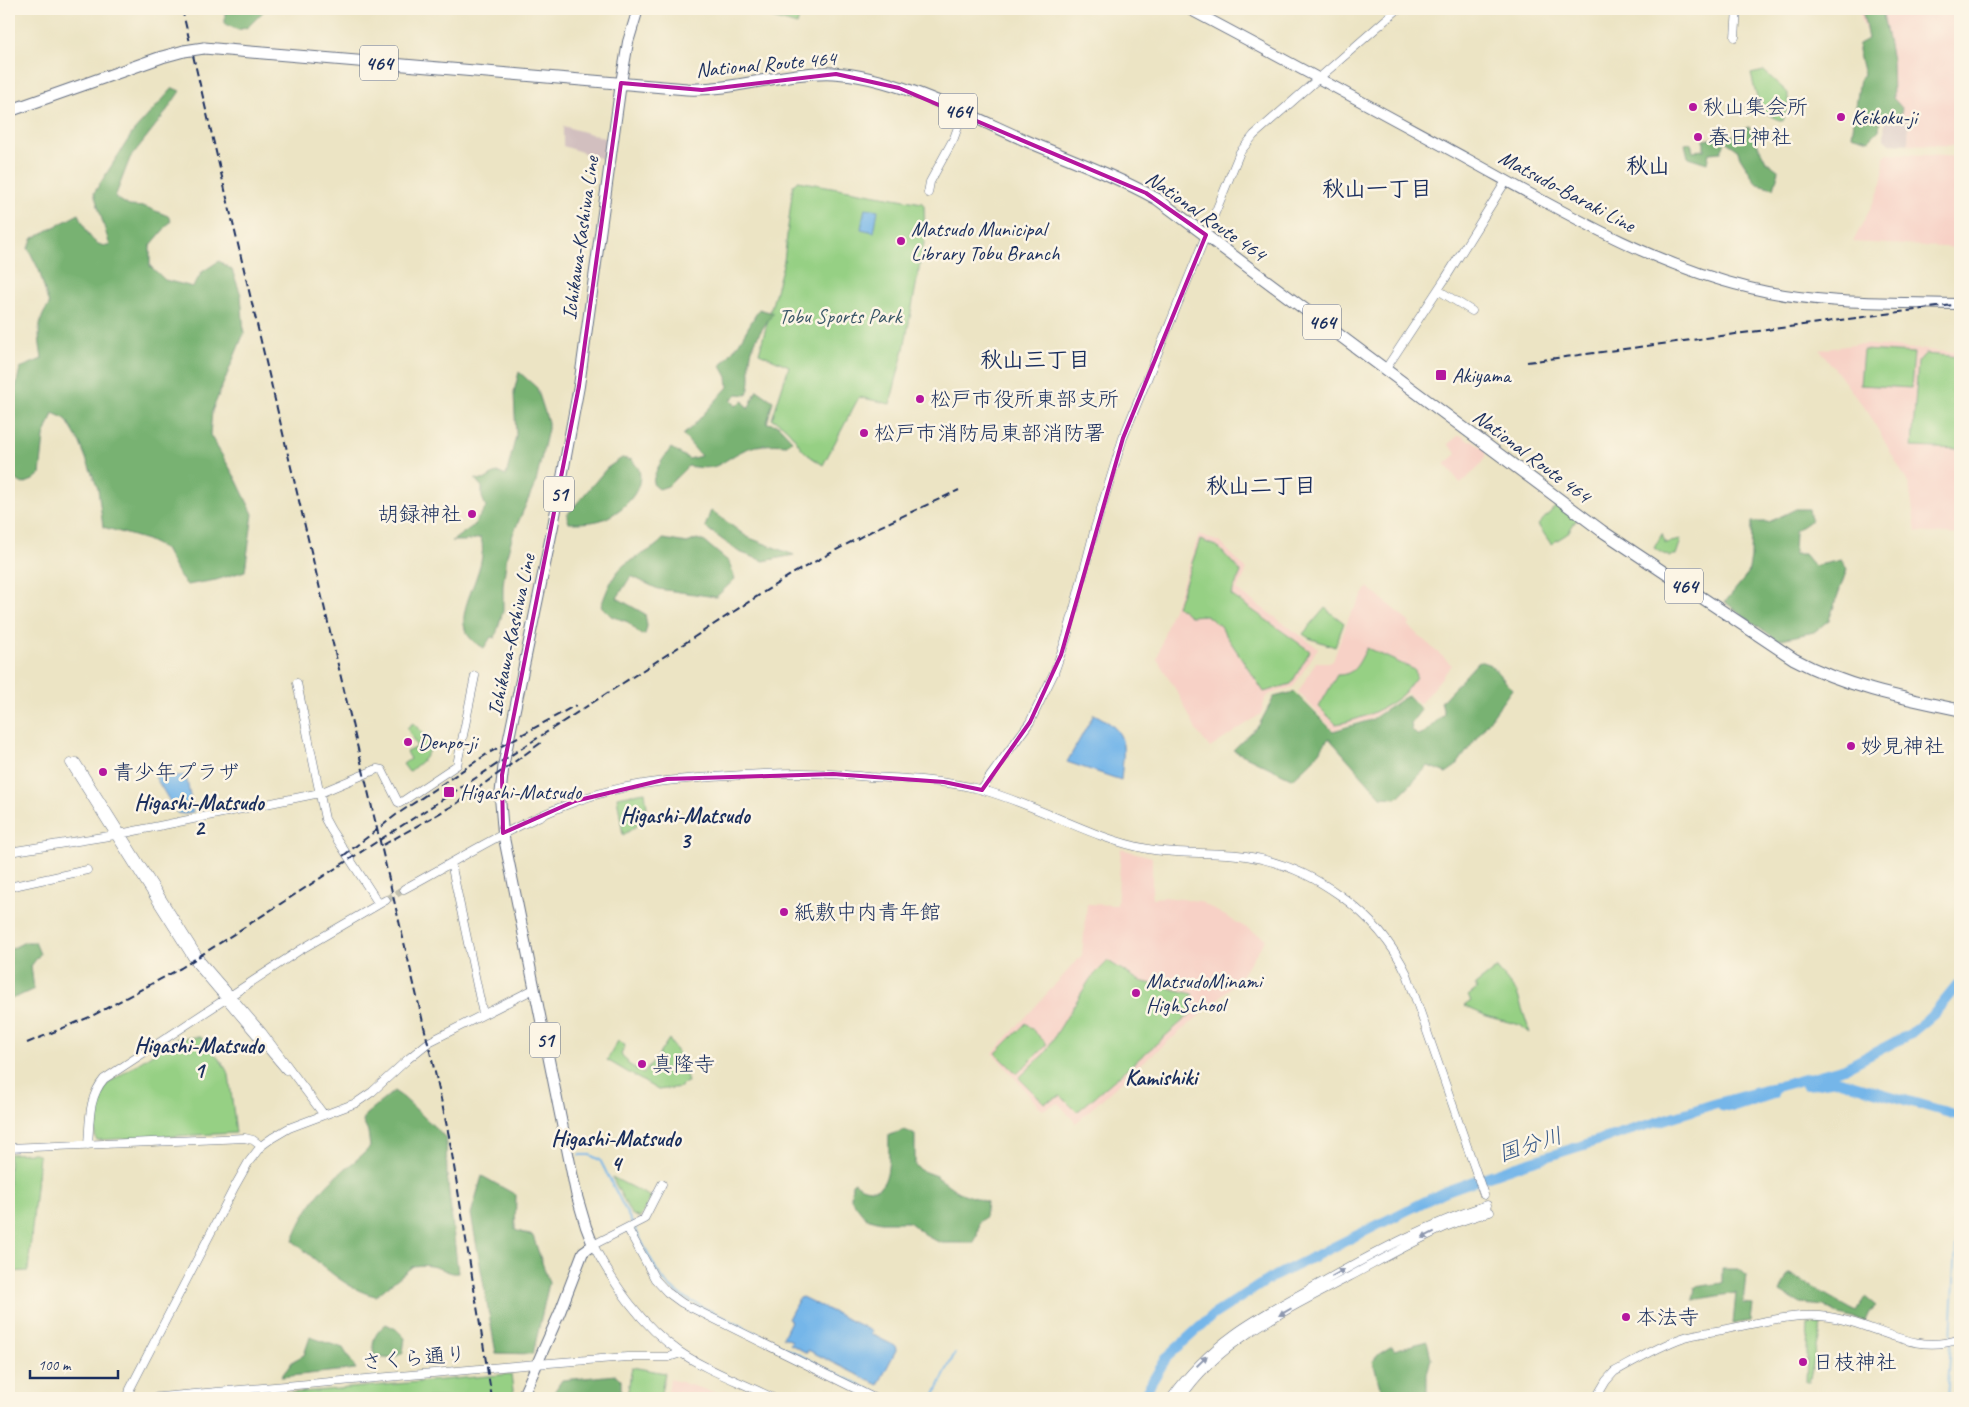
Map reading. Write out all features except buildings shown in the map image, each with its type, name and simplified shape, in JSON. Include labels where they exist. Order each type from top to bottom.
[{"type":"highway","name":"National Route 464","points":[[9,111],[162,56],[204,48],[686,89],[708,89],[812,74],[836,74],[862,78],[899,88],[964,113],[1146,193],[1206,235],[1608,535],[1794,659],[1818,672],[1869,690],[1960,710]]},
{"type":"main road","name":"Ichikawa-Kashiwa Line","points":[[593,1245],[576,1192],[503,833],[500,802],[502,775],[553,526],[579,386],[621,83],[628,42],[638,9]]},
{"type":"main road","name":"Matsudo-Baraki Line","points":[[1189,9],[1318,77],[1506,181],[1654,256],[1708,277],[1753,289],[1797,296],[1846,300],[1960,304]]},
{"type":"main road","points":[[522,1398],[560,1312],[583,1252],[593,1245]]},
{"type":"street","points":[[982,790],[1030,722],[1054,673],[1067,636],[1095,528],[1118,454],[1240,152],[1245,143],[1318,77],[1398,9]]},
{"type":"street","points":[[1735,37],[1737,9]]},
{"type":"street","points":[[928,193],[930,182],[954,138],[964,113]]},
{"type":"street","points":[[1385,370],[1438,290],[1506,181]]},
{"type":"street","points":[[1438,290],[1472,311]]},
{"type":"street","points":[[9,852],[118,835],[320,794],[380,769],[399,803],[457,765],[475,676]]},
{"type":"street","points":[[88,1145],[92,1098],[95,1090],[104,1079],[300,950],[382,902],[330,830],[325,819],[297,683]]},
{"type":"street","points":[[73,762],[197,965],[227,997],[277,1061],[298,1082],[324,1115]]},
{"type":"street","points":[[404,889],[503,833],[575,801],[631,785],[667,780],[788,773],[833,774],[944,782],[982,790],[1123,843],[1177,853],[1246,856],[1279,864],[1340,895],[1369,921],[1400,959],[1407,974],[1484,1195]]},
{"type":"street","points":[[451,863],[483,1014]]},
{"type":"street","points":[[9,888],[87,870]]},
{"type":"street","points":[[128,1398],[130,1388],[235,1186],[248,1163],[261,1146],[289,1128],[364,1098],[429,1042],[534,989]]},
{"type":"street","points":[[9,1148],[245,1138],[253,1140],[261,1146]]},
{"type":"street","points":[[662,1184],[647,1215],[631,1227],[593,1245],[608,1274],[634,1310],[680,1353],[773,1398]]},
{"type":"street","points":[[1171,1398],[1187,1375],[1221,1343],[1246,1324],[1428,1226],[1488,1208],[1441,1229],[1307,1299],[1245,1336],[1222,1352],[1203,1371],[1181,1398]]},
{"type":"street","points":[[631,1227],[655,1279],[682,1303],[874,1398]]},
{"type":"street","points":[[1596,1398],[1614,1372],[1683,1337],[1773,1320],[1827,1317],[1851,1322],[1885,1335],[1918,1343],[1941,1345],[1960,1339]]},
{"type":"street","name":"さくら通り","points":[[149,1398],[536,1364],[669,1357],[680,1353]]},
{"type":"highlighted area","points":[[836,74],[899,88],[1146,193],[1206,235],[1123,438],[1061,655],[1030,722],[982,790],[944,782],[833,774],[667,779],[575,801],[503,833],[502,775],[579,386],[621,83],[702,90]]},
{"type":"shaded area","points":[[1859,9],[1960,9],[1960,146],[1908,144],[1909,116],[1885,115],[1870,42],[1862,23]]},
{"type":"shaded area","points":[[1885,116],[1909,117],[1908,144],[1888,143],[1884,139]]},
{"type":"shaded area","points":[[563,126],[605,138],[603,159],[563,146]]},
{"type":"shaded area","points":[[1888,153],[1960,157],[1960,248],[1853,242],[1879,191],[1884,157]]},
{"type":"shaded area","points":[[1858,344],[1960,353],[1960,535],[1916,532],[1909,485],[1868,412],[1820,350]]},
{"type":"shaded area","points":[[1458,436],[1462,436],[1470,442],[1472,440],[1485,450],[1485,457],[1481,464],[1461,484],[1445,464],[1457,454],[1448,444]]},
{"type":"shaded area","points":[[1199,535],[1220,542],[1247,570],[1237,590],[1318,648],[1293,687],[1270,694],[1265,699],[1261,714],[1210,748],[1196,730],[1179,695],[1157,659],[1170,615],[1176,603]]},
{"type":"shaded area","points":[[1368,587],[1410,623],[1408,626],[1452,665],[1420,704],[1407,693],[1370,719],[1345,725],[1334,730],[1298,692],[1316,662],[1329,662],[1333,660],[1349,617]]},
{"type":"shaded area","name":"MatsudoMinami HighSchool","points":[[1121,849],[1152,857],[1152,898],[1164,897],[1199,901],[1266,939],[1238,980],[1211,1006],[1135,1069],[1076,1123],[1058,1103],[1042,1110],[993,1053],[1082,955],[1087,904],[1117,905]]},
{"type":"shaded area","points":[[670,1379],[720,1394],[724,1390],[744,1398],[667,1398]]},
{"type":"green space","points":[[230,9],[266,9],[248,27],[238,30],[225,24],[225,13]]},
{"type":"green space","points":[[757,9],[801,9],[797,25],[756,13]]},
{"type":"green space","points":[[1862,9],[1882,9],[1892,60],[1893,98],[1902,108],[1901,114],[1880,119],[1879,130],[1869,140],[1852,135],[1860,78],[1864,75],[1858,50],[1859,44],[1868,39]]},
{"type":"green space","points":[[1764,71],[1788,93],[1788,105],[1783,121],[1768,114],[1759,104],[1751,74]]},
{"type":"green space","points":[[173,88],[180,91],[130,158],[115,197],[129,206],[146,207],[168,216],[171,221],[150,246],[150,266],[165,280],[193,287],[202,272],[219,261],[232,270],[241,295],[244,333],[212,411],[210,435],[235,477],[253,514],[245,571],[216,580],[187,585],[179,576],[165,549],[147,540],[103,527],[98,489],[80,443],[66,419],[53,413],[44,437],[40,474],[33,480],[23,484],[9,476],[9,391],[16,387],[20,368],[42,359],[39,331],[42,318],[49,305],[39,270],[28,248],[33,238],[79,214],[94,241],[103,246],[110,246],[94,193],[133,132]]},
{"type":"green space","points":[[1749,127],[1766,161],[1779,171],[1774,188],[1757,184],[1737,149],[1725,141],[1721,152],[1709,153],[1707,163],[1688,157],[1685,144],[1691,143],[1693,151],[1704,150],[1704,140],[1735,135],[1736,130]]},
{"type":"green space","name":"Tobu Sports Park","points":[[798,181],[922,203],[924,205],[925,238],[904,349],[890,404],[859,397],[823,465],[805,452],[786,429],[772,419],[789,366],[759,353],[784,261],[793,185]]},
{"type":"green space","points":[[759,309],[773,313],[759,334],[751,352],[750,382],[747,395],[737,394],[731,400],[736,406],[743,401],[748,409],[757,390],[773,401],[767,423],[778,425],[792,440],[787,445],[751,447],[716,466],[705,468],[688,466],[668,486],[659,489],[653,484],[655,474],[671,448],[689,459],[701,456],[683,435],[728,387],[727,377],[721,366],[739,343]]},
{"type":"green space","points":[[1863,350],[1914,353],[1911,388],[1860,385]]},
{"type":"green space","points":[[1925,354],[1960,357],[1960,449],[1912,447],[1918,362]]},
{"type":"green space","points":[[519,372],[537,388],[548,422],[548,429],[536,482],[513,534],[507,555],[503,585],[503,611],[495,638],[491,637],[484,648],[471,639],[465,629],[464,618],[466,605],[480,564],[481,538],[452,541],[473,526],[486,507],[482,497],[482,487],[475,479],[484,480],[497,472],[506,476],[516,436],[514,392]]},
{"type":"green space","points":[[622,458],[632,460],[639,470],[638,486],[629,501],[615,513],[601,520],[569,523],[567,515],[607,468]]},
{"type":"green space","points":[[1557,505],[1577,519],[1567,534],[1551,544],[1538,525]]},
{"type":"green space","points":[[1796,509],[1809,509],[1811,520],[1795,531],[1794,554],[1804,554],[1814,566],[1841,560],[1847,569],[1829,620],[1814,632],[1777,640],[1725,602],[1748,574],[1751,558],[1752,522],[1769,522]]},
{"type":"green space","points":[[711,510],[747,537],[794,555],[764,561],[739,552],[705,527]]},
{"type":"green space","points":[[1662,534],[1665,543],[1681,540],[1676,555],[1670,557],[1654,548]]},
{"type":"green space","points":[[663,539],[687,543],[697,539],[705,542],[729,562],[735,579],[716,597],[658,589],[631,576],[617,598],[645,614],[647,626],[645,634],[641,635],[628,622],[611,616],[601,606],[610,584],[620,569]]},
{"type":"green space","points":[[1200,540],[1217,546],[1241,572],[1231,595],[1310,651],[1291,684],[1264,692],[1220,626],[1206,615],[1190,616],[1177,606]]},
{"type":"green space","points":[[1325,608],[1344,623],[1335,647],[1303,634]]},
{"type":"green space","points":[[1367,648],[1415,670],[1416,677],[1404,693],[1390,704],[1363,717],[1336,724],[1319,707],[1337,675],[1348,673],[1356,667]]},
{"type":"green space","points":[[1479,661],[1491,665],[1512,689],[1456,766],[1446,773],[1428,766],[1397,798],[1381,797],[1329,738],[1313,760],[1293,779],[1233,750],[1259,725],[1274,697],[1294,692],[1333,731],[1371,720],[1409,696],[1421,710],[1411,723],[1412,730],[1417,735],[1422,735],[1444,714],[1441,702]]},
{"type":"green space","points":[[413,723],[433,744],[424,759],[409,772],[403,764],[410,759],[406,752],[417,747],[407,728]]},
{"type":"green space","points":[[645,792],[647,807],[639,813],[644,821],[623,835],[617,797]]},
{"type":"green space","points":[[25,942],[35,942],[40,954],[31,966],[34,989],[17,997],[9,998],[9,950]]},
{"type":"green space","points":[[1108,961],[1140,981],[1193,994],[1192,1013],[1077,1112],[1061,1096],[1044,1103],[1019,1078],[1044,1054],[1090,979]]},
{"type":"green space","points":[[1497,968],[1517,993],[1530,1033],[1520,1025],[1489,1017],[1464,1006],[1471,1001],[1468,996],[1477,989],[1475,985]]},
{"type":"green space","points":[[1026,1023],[1047,1044],[1017,1074],[996,1053]]},
{"type":"green space","points":[[201,1037],[223,1064],[229,1075],[236,1133],[97,1140],[95,1138],[98,1103],[107,1084],[177,1038]]},
{"type":"green space","points":[[669,1039],[681,1059],[688,1082],[682,1084],[681,1087],[658,1090],[607,1060],[618,1041],[625,1045],[621,1055],[628,1061],[627,1063],[643,1074]]},
{"type":"green space","points":[[394,1091],[404,1098],[446,1138],[447,1175],[458,1273],[429,1266],[413,1266],[376,1296],[353,1288],[342,1281],[293,1241],[302,1220],[319,1194],[329,1182],[370,1147],[368,1132],[363,1122],[365,1115]]},
{"type":"green space","points":[[905,1130],[915,1135],[915,1165],[920,1170],[936,1176],[958,1192],[987,1202],[985,1217],[979,1222],[974,1243],[942,1243],[930,1238],[909,1222],[881,1222],[866,1218],[851,1199],[852,1184],[855,1182],[862,1187],[870,1189],[877,1188],[883,1184],[888,1169],[889,1135]]},
{"type":"green space","points":[[35,1153],[39,1156],[28,1271],[9,1272],[9,1154]]},
{"type":"green space","points":[[482,1176],[516,1195],[515,1230],[533,1236],[549,1283],[533,1354],[496,1353],[471,1214]]},
{"type":"green space","points":[[612,1177],[651,1197],[640,1218],[631,1214]]},
{"type":"green space","points":[[1722,1269],[1739,1269],[1746,1275],[1743,1303],[1753,1304],[1751,1321],[1733,1324],[1736,1293],[1693,1300],[1695,1287],[1722,1283]]},
{"type":"green space","points":[[1788,1273],[1856,1312],[1865,1297],[1876,1306],[1869,1312],[1865,1321],[1839,1315],[1824,1306],[1801,1304],[1780,1292]]},
{"type":"green space","points":[[386,1324],[396,1329],[405,1338],[403,1352],[396,1357],[382,1358],[374,1355],[373,1346],[375,1338]]},
{"type":"green space","points":[[1808,1324],[1822,1325],[1809,1382],[1806,1382]]},
{"type":"green space","points":[[310,1337],[343,1348],[356,1369],[281,1377],[293,1361],[304,1355]]},
{"type":"green space","points":[[1427,1341],[1431,1358],[1427,1374],[1427,1398],[1388,1398],[1379,1384],[1373,1361],[1379,1354],[1392,1346],[1394,1350]]},
{"type":"green space","points":[[632,1367],[665,1373],[660,1398],[627,1396]]},
{"type":"green space","points":[[511,1374],[514,1398],[234,1398]]},
{"type":"green space","points":[[616,1375],[621,1380],[621,1398],[550,1398],[562,1380]]},
{"type":"water","points":[[865,208],[878,210],[874,232],[861,229]]},
{"type":"water","points":[[1094,714],[1114,727],[1122,741],[1121,780],[1067,762]]},
{"type":"water","points":[[157,773],[173,776],[186,775],[193,812],[177,813],[154,775]]},
{"type":"water","points":[[802,1297],[872,1331],[871,1334],[895,1346],[896,1350],[878,1385],[808,1350],[807,1353],[790,1344],[792,1341],[783,1337],[791,1321],[788,1319],[799,1298]]},
{"type":"waterway","name":"国分川","points":[[1142,1398],[1167,1357],[1213,1315],[1271,1278],[1446,1191],[1517,1166],[1714,1104],[1845,1068],[1910,1034],[1933,1015],[1960,982]]},
{"type":"waterway","points":[[1806,1085],[1836,1080],[1960,1116]]},
{"type":"waterway","points":[[1720,1105],[1734,1107],[1773,1094]]},
{"type":"waterway","points":[[579,1155],[590,1155],[600,1160],[632,1223]]},
{"type":"waterway","points":[[1951,1339],[1960,1168]]},
{"type":"waterway","points":[[634,1227],[657,1271],[668,1285],[683,1297],[876,1393],[885,1397],[899,1398]]},
{"type":"waterway","points":[[1947,1398],[1951,1343]]},
{"type":"waterway","points":[[933,1398],[955,1353]]},
{"type":"tunnel","points":[[386,900],[404,889]]},
{"type":"railway","points":[[182,9],[437,1081],[449,1136],[492,1398]]},
{"type":"railway","points":[[1527,362],[1960,304]]},
{"type":"railway","points":[[27,1043],[92,1016],[181,968],[792,574],[877,528],[959,490]]},
{"type":"railway","points":[[343,856],[396,815],[487,754],[576,705]]},
{"type":"railway","points":[[383,845],[456,804],[542,742]]},
{"type":"place","name":"秋山集会所","points":[[1693,107]]},
{"type":"place","name":"Keikoku-ji","points":[[1841,117]]},
{"type":"place","name":"春日神社","points":[[1698,137]]},
{"type":"place","name":"Matsudo Municipal Library Tobu Branch","points":[[901,241]]},
{"type":"place","name":"Akiyama","points":[[1441,375]]},
{"type":"place","name":"松戸市役所東部支所","points":[[920,399]]},
{"type":"place","name":"松戸市消防局東部消防署","points":[[864,433]]},
{"type":"place","name":"胡録神社","points":[[472,514]]},
{"type":"place","name":"Denpo-ji","points":[[408,742]]},
{"type":"place","name":"妙見神社","points":[[1851,746]]},
{"type":"place","name":"青少年プラザ","points":[[103,772]]},
{"type":"place","name":"Higashi-Matsudo","points":[[449,792]]},
{"type":"place","name":"紙敷中内青年館","points":[[784,912]]},
{"type":"place","name":"MatsudoMinami HighSchool","points":[[1136,993]]},
{"type":"place","name":"真隆寺","points":[[642,1064]]},
{"type":"place","name":"本法寺","points":[[1626,1317]]},
{"type":"place","name":"日枝神社","points":[[1803,1362]]},
{"type":"district","name":"秋山","points":[[1648,165]]},
{"type":"district","name":"秋山一丁目","points":[[1377,188]]},
{"type":"district","name":"秋山三丁目","points":[[1035,359]]},
{"type":"district","name":"秋山二丁目","points":[[1261,485]]},
{"type":"district","name":"Higashi-Matsudo 2","points":[[199,814]]},
{"type":"district","name":"Higashi-Matsudo 3","points":[[685,828]]},
{"type":"district","name":"Higashi-Matsudo 1","points":[[199,1058]]},
{"type":"district","name":"Kamishiki","points":[[1161,1077]]},
{"type":"district","name":"Higashi-Matsudo 4","points":[[616,1150]]}]
